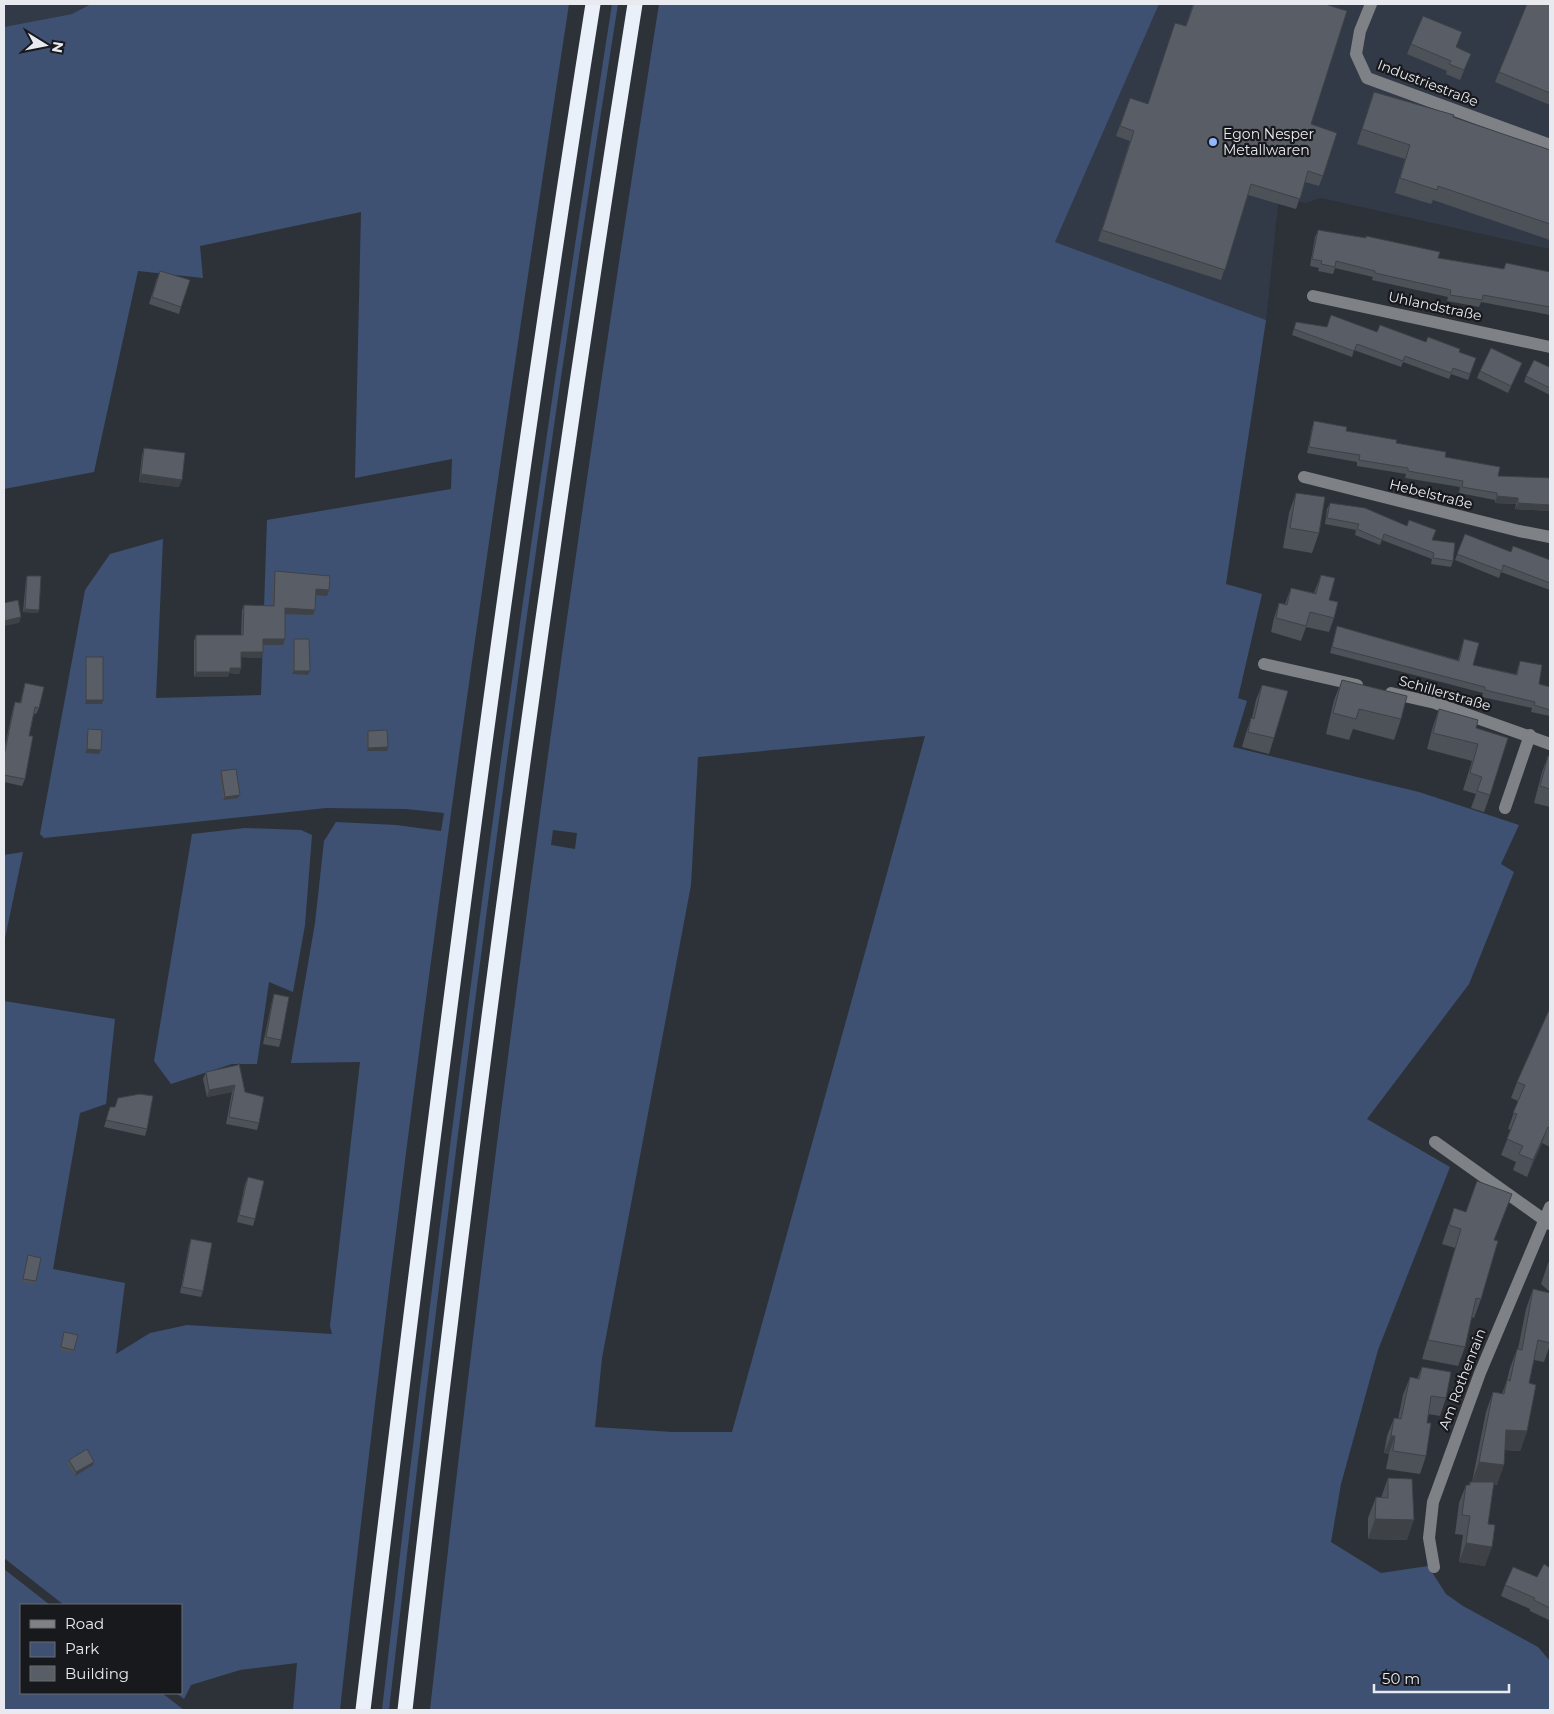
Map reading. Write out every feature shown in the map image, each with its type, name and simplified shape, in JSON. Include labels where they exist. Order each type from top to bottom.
[{"type":"highway","points":[[363,1710],[448,1020],[535,389],[593,4]]},
{"type":"highway","points":[[405,1710],[472,1150],[518,802],[567,452],[635,4]]},
{"type":"street","name":"Industriestraße","points":[[1371,4],[1360,31],[1356,54],[1367,78],[1550,145]]},
{"type":"street","name":"Uhlandstraße","points":[[1313,296],[1550,347]]},
{"type":"street","name":"Hebelstraße","points":[[1304,477],[1518,532],[1550,537]]},
{"type":"street","name":"Schillerstraße","points":[[1264,664],[1435,703],[1530,735],[1550,744]]},
{"type":"street","points":[[1504,808],[1530,735]]},
{"type":"street","points":[[1435,1142],[1548,1222]]},
{"type":"street","name":"Am Rothenrain","points":[[1434,1567],[1428,1538],[1433,1502],[1480,1373],[1513,1292],[1548,1222],[1550,1207]]},
{"type":"shaded area","points":[[4,4],[91,4],[72,14],[4,27]]},
{"type":"shaded area","points":[[1159,4],[1550,4],[1550,249],[1321,198],[1305,203],[1279,196],[1266,320],[1055,242]]},
{"type":"green space","points":[[91,4],[569,4],[505,430],[445,856],[390,1283],[340,1710],[293,1710],[297,1663],[240,1670],[191,1685],[184,1699],[177,1694],[182,1694],[182,1604],[63,1604],[4,1558],[4,1001],[115,1019],[106,1104],[80,1113],[53,1269],[125,1283],[116,1354],[150,1333],[187,1325],[332,1334],[330,1326],[360,1062],[291,1063],[315,923],[324,841],[336,822],[396,825],[441,831],[444,813],[406,809],[326,808],[44,838],[40,834],[85,590],[110,554],[163,539],[156,698],[261,695],[267,520],[451,489],[452,459],[355,478],[361,212],[200,246],[203,278],[138,271],[94,472],[4,489],[4,27],[72,14]]},
{"type":"green space","points":[[612,4],[618,4],[553,430],[466,1069],[389,1710],[382,1710],[433,1283],[488,856],[579,217]]},
{"type":"green space","points":[[659,4],[1159,4],[1055,242],[1266,320],[1226,584],[1262,594],[1238,698],[1247,701],[1233,747],[1419,792],[1519,825],[1501,864],[1514,872],[1469,984],[1367,1119],[1450,1167],[1378,1350],[1341,1484],[1331,1542],[1381,1573],[1428,1566],[1446,1594],[1463,1606],[1538,1647],[1550,1661],[1550,1710],[430,1710],[506,1069],[594,430]],"holes":[[[925,736],[732,1432],[672,1432],[595,1427],[602,1358],[691,885],[698,757]],[[553,830],[577,833],[575,849],[551,845]]]},
{"type":"green space","points":[[245,828],[301,830],[312,835],[305,925],[293,992],[269,982],[257,1064],[232,1064],[171,1084],[154,1061],[192,834]]},
{"type":"green space","points":[[23,852],[4,943],[4,855]]},
{"type":"green space","points":[[4,1569],[49,1604],[20,1604],[20,1694],[163,1694],[184,1710],[4,1710]]},
{"type":"building","name":"Egon Nesper Metallwaren","points":[[1194,4],[1325,4],[1347,11],[1311,124],[1337,133],[1323,176],[1308,171],[1300,199],[1251,184],[1225,270],[1102,230],[1134,131],[1120,126],[1130,98],[1148,104],[1175,23],[1186,26]]},
{"type":"building","points":[[1527,4],[1550,4],[1550,93],[1499,72]]},
{"type":"building","points":[[1423,16],[1462,32],[1456,47],[1471,54],[1464,70],[1449,64],[1451,61],[1411,44]]},
{"type":"building","points":[[1374,92],[1454,115],[1453,117],[1550,150],[1550,224],[1438,186],[1437,190],[1400,178],[1410,145],[1362,129]]},
{"type":"building","points":[[1318,230],[1366,238],[1366,236],[1440,252],[1438,258],[1504,269],[1506,263],[1550,272],[1550,307],[1483,295],[1482,300],[1450,295],[1451,290],[1375,273],[1375,271],[1336,261],[1335,267],[1321,264],[1322,261],[1312,259]]},
{"type":"building","points":[[160,271],[190,280],[181,307],[152,297]]},
{"type":"building","points":[[1331,315],[1377,332],[1380,325],[1426,342],[1428,337],[1460,349],[1459,352],[1476,358],[1470,374],[1453,368],[1451,373],[1405,356],[1403,361],[1357,344],[1354,351],[1294,329],[1296,322],[1327,327]]},
{"type":"building","points":[[1491,348],[1522,363],[1511,386],[1480,371]]},
{"type":"building","points":[[1534,360],[1550,366],[1550,388],[1526,376]]},
{"type":"building","points":[[1314,421],[1347,427],[1346,431],[1397,440],[1396,443],[1446,452],[1445,457],[1500,467],[1498,476],[1550,478],[1550,505],[1518,503],[1518,498],[1497,496],[1497,493],[1462,487],[1463,481],[1408,471],[1408,468],[1359,460],[1360,455],[1309,447]]},
{"type":"building","points":[[144,448],[185,453],[182,480],[141,474]]},
{"type":"building","points":[[1296,493],[1325,497],[1319,533],[1290,528]]},
{"type":"building","points":[[1330,503],[1365,508],[1407,526],[1409,520],[1436,530],[1432,540],[1455,543],[1453,561],[1433,558],[1434,553],[1384,534],[1382,540],[1357,529],[1359,524],[1327,518]]},
{"type":"building","points":[[1465,534],[1511,552],[1513,546],[1550,560],[1550,583],[1503,565],[1502,571],[1457,554]]},
{"type":"building","points":[[275,571],[330,576],[329,590],[316,589],[315,610],[285,608],[285,639],[263,639],[263,652],[241,652],[241,668],[230,668],[230,672],[196,672],[196,635],[243,635],[244,605],[274,606]]},
{"type":"building","points":[[1321,575],[1335,578],[1329,600],[1338,602],[1334,618],[1310,612],[1306,626],[1276,618],[1279,603],[1287,605],[1291,588],[1316,594]]},
{"type":"building","points":[[27,576],[41,576],[39,610],[25,609]]},
{"type":"building","points":[[18,600],[21,617],[4,621],[4,603]]},
{"type":"building","points":[[1337,626],[1459,661],[1464,639],[1479,643],[1473,665],[1517,675],[1520,661],[1542,665],[1539,684],[1550,687],[1550,710],[1534,705],[1535,702],[1485,690],[1485,687],[1332,647]]},
{"type":"building","points":[[294,639],[309,639],[310,671],[294,671]]},
{"type":"building","points":[[86,657],[103,657],[103,700],[86,700]]},
{"type":"building","points":[[1342,680],[1407,696],[1401,719],[1359,709],[1356,719],[1333,713]]},
{"type":"building","points":[[25,683],[44,687],[39,708],[35,707],[29,736],[33,736],[25,779],[4,775],[4,756],[15,702],[21,703]]},
{"type":"building","points":[[1262,685],[1288,691],[1274,738],[1248,732],[1251,718],[1254,719]]},
{"type":"building","points":[[1439,709],[1478,720],[1476,728],[1508,738],[1490,795],[1477,791],[1482,777],[1470,773],[1478,744],[1433,733]]},
{"type":"building","points":[[88,729],[102,730],[101,750],[87,749]]},
{"type":"building","points":[[387,730],[388,747],[368,748],[368,731]]},
{"type":"building","points":[[1548,756],[1550,756],[1550,789],[1540,786]]},
{"type":"building","points":[[236,769],[240,795],[225,797],[221,771]]},
{"type":"building","points":[[274,994],[289,997],[281,1040],[266,1037]]},
{"type":"building","points":[[1550,1008],[1550,1128],[1548,1127],[1533,1160],[1519,1154],[1523,1146],[1507,1139],[1517,1114],[1513,1113],[1525,1085],[1517,1082]]},
{"type":"building","points":[[239,1063],[245,1092],[264,1097],[259,1123],[229,1117],[235,1085],[209,1090],[206,1072],[238,1065]]},
{"type":"building","points":[[140,1094],[153,1096],[147,1129],[106,1120],[110,1107],[115,1107],[118,1098]]},
{"type":"building","points":[[248,1177],[264,1181],[255,1219],[239,1215]]},
{"type":"building","points":[[1477,1181],[1512,1194],[1494,1240],[1498,1241],[1481,1299],[1476,1298],[1465,1347],[1428,1340],[1461,1229],[1449,1225],[1454,1208],[1466,1212]]},
{"type":"building","points":[[191,1239],[212,1243],[203,1291],[182,1287]]},
{"type":"building","points":[[28,1255],[41,1258],[36,1281],[23,1279]]},
{"type":"building","points":[[1533,1289],[1550,1293],[1550,1343],[1538,1340],[1529,1383],[1536,1385],[1527,1431],[1506,1430],[1504,1465],[1479,1462],[1493,1392],[1504,1394],[1507,1380],[1510,1381],[1517,1349],[1522,1350]]},
{"type":"building","points":[[64,1332],[78,1335],[74,1350],[61,1347]]},
{"type":"building","points":[[1422,1367],[1451,1372],[1446,1398],[1431,1396],[1427,1423],[1431,1423],[1426,1456],[1393,1451],[1395,1436],[1391,1436],[1394,1418],[1401,1419],[1410,1377],[1419,1379]]},
{"type":"building","points":[[87,1449],[94,1462],[76,1472],[69,1460]]},
{"type":"building","points":[[1388,1478],[1412,1479],[1414,1520],[1375,1519],[1376,1497],[1388,1498]]},
{"type":"building","points":[[1470,1482],[1494,1482],[1488,1524],[1495,1525],[1492,1547],[1466,1543],[1470,1516],[1462,1515],[1466,1485],[1470,1485]]},
{"type":"building","points":[[1544,1564],[1550,1568],[1550,1608],[1534,1600],[1535,1598],[1505,1585],[1513,1567],[1537,1577]]},
{"type":"place","name":"Egon Nesper Metallwaren","points":[[1213,142]]}]
